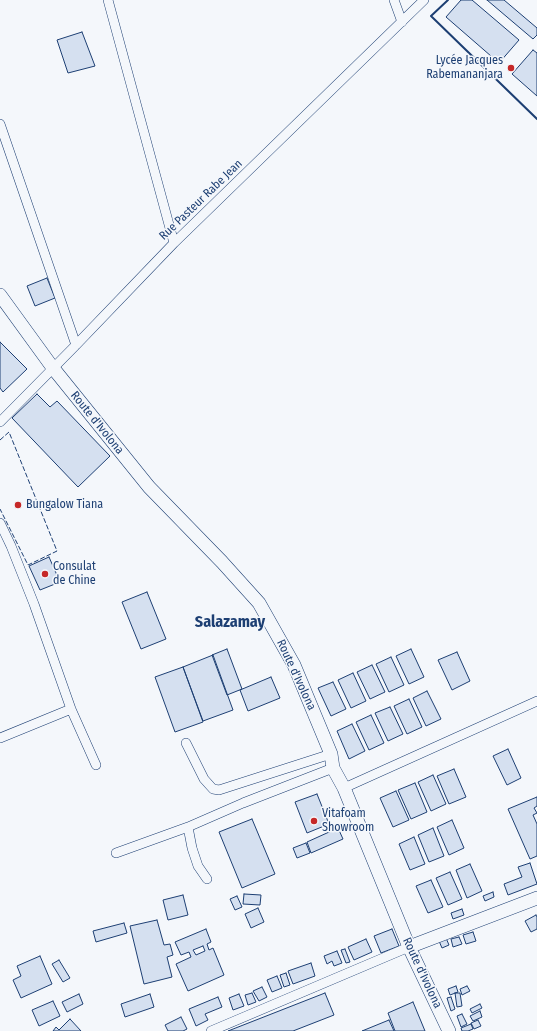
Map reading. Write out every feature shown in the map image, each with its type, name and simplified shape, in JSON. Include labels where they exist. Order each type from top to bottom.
[{"type":"main road","name":"Route d'Ivolona","points":[[0,295],[53,368],[149,487],[222,562],[259,603],[294,664],[331,754],[334,768],[344,788],[409,947],[449,1031]]},
{"type":"main road","points":[[409,947],[537,898]]},
{"type":"street","points":[[108,0],[174,243]]},
{"type":"street","points":[[394,0],[402,22]]},
{"type":"street","name":"Rue Pasteur Rabe Jean","points":[[0,422],[174,243],[424,0]]},
{"type":"street","points":[[0,124],[76,345]]},
{"type":"street","points":[[0,523],[11,546],[34,604],[71,709],[96,765]]},
{"type":"street","points":[[344,788],[537,701]]},
{"type":"street","points":[[0,738],[71,709]]},
{"type":"street","points":[[186,743],[204,779],[213,789],[219,790],[331,754]]},
{"type":"street","points":[[116,853],[188,827],[334,768]]},
{"type":"street","points":[[188,827],[192,848],[198,866],[207,879]]},
{"type":"street","points":[[211,1031],[409,947]]},
{"type":"building","points":[[461,0],[472,0],[519,40],[499,63],[446,17]]},
{"type":"building","points":[[487,0],[504,0],[537,28],[537,35],[533,39]]},
{"type":"building","points":[[82,32],[95,66],[68,73],[57,40]]},
{"type":"building","points":[[533,50],[537,53],[537,96],[512,74]]},
{"type":"building","points":[[47,278],[55,298],[35,306],[27,286]]},
{"type":"building","points":[[0,342],[27,369],[3,392],[0,388]]},
{"type":"building","points":[[37,394],[50,407],[57,401],[110,456],[78,487],[12,418]]},
{"type":"building","name":"Consulat de Chine","points":[[49,557],[60,582],[40,590],[29,566]]},
{"type":"building","points":[[147,592],[166,639],[141,649],[122,602]]},
{"type":"building","points":[[227,649],[242,689],[227,695],[212,655]]},
{"type":"building","points":[[411,649],[424,677],[409,684],[396,656]]},
{"type":"building","points":[[457,652],[470,681],[452,690],[438,660]]},
{"type":"building","points":[[213,655],[233,710],[203,721],[183,667]]},
{"type":"building","points":[[391,657],[404,685],[389,692],[376,664]]},
{"type":"building","points":[[372,665],[385,692],[370,699],[357,672]]},
{"type":"building","points":[[183,667],[203,722],[175,732],[155,677]]},
{"type":"building","points":[[353,673],[366,701],[351,708],[338,680]]},
{"type":"building","points":[[271,677],[280,698],[248,711],[240,690]]},
{"type":"building","points":[[333,682],[346,709],[331,716],[318,688]]},
{"type":"building","points":[[427,691],[441,719],[426,726],[413,698]]},
{"type":"building","points":[[409,699],[422,727],[407,734],[394,706]]},
{"type":"building","points":[[390,707],[403,734],[388,741],[375,713]]},
{"type":"building","points":[[371,715],[384,743],[369,750],[356,722]]},
{"type":"building","points":[[352,724],[365,751],[349,759],[337,731]]},
{"type":"building","points":[[508,749],[521,778],[507,785],[493,756]]},
{"type":"building","points":[[454,769],[466,797],[449,804],[437,776]]},
{"type":"building","points":[[433,775],[446,804],[431,811],[418,782]]},
{"type":"building","points":[[415,783],[427,812],[411,819],[398,790]]},
{"type":"building","points":[[396,791],[409,820],[393,827],[380,798]]},
{"type":"building","points":[[317,794],[329,824],[307,833],[295,802]]},
{"type":"building","points":[[537,797],[537,806],[534,808],[537,813],[533,815],[537,824],[537,856],[530,859],[508,809]]},
{"type":"building","points":[[252,819],[275,874],[242,888],[219,832]]},
{"type":"building","points":[[452,820],[464,848],[449,855],[437,827]]},
{"type":"building","points":[[338,828],[343,839],[311,853],[307,842]]},
{"type":"building","points":[[433,828],[444,856],[429,862],[418,835]]},
{"type":"building","points":[[414,837],[425,864],[410,870],[399,844]]},
{"type":"building","points":[[306,843],[310,853],[297,858],[293,848]]},
{"type":"building","points":[[530,863],[537,884],[508,895],[504,884],[522,877],[518,867]]},
{"type":"building","points":[[470,864],[482,891],[467,898],[456,870]]},
{"type":"building","points":[[450,872],[462,899],[448,905],[436,878]]},
{"type":"building","points":[[431,880],[443,907],[428,913],[416,886]]},
{"type":"building","points":[[493,892],[494,897],[485,901],[483,896]]},
{"type":"building","points":[[244,894],[261,895],[260,905],[243,904]]},
{"type":"building","points":[[183,895],[188,915],[168,920],[163,900]]},
{"type":"building","points":[[237,896],[242,907],[235,910],[230,899]]},
{"type":"building","points":[[258,908],[264,922],[251,928],[245,914]]},
{"type":"building","points":[[462,909],[464,915],[453,919],[451,913]]},
{"type":"building","points":[[536,915],[537,929],[531,932],[525,921]]},
{"type":"building","points":[[157,920],[164,945],[170,944],[173,955],[167,957],[172,977],[144,984],[130,926]]},
{"type":"building","points":[[124,923],[127,933],[96,942],[93,931]]},
{"type":"building","points":[[206,929],[211,942],[207,944],[209,950],[213,948],[224,975],[188,991],[176,964],[191,957],[189,952],[181,955],[175,942]],"holes":[[[203,946],[205,951],[196,955],[193,950]]]},
{"type":"building","points":[[392,929],[399,946],[381,953],[374,936]]},
{"type":"building","points":[[473,932],[476,941],[466,944],[463,935]]},
{"type":"building","points":[[459,937],[462,944],[453,947],[451,939]]},
{"type":"building","points":[[446,938],[449,945],[442,948],[439,941]]},
{"type":"building","points":[[366,939],[372,952],[354,960],[348,947]]},
{"type":"building","points":[[345,949],[350,962],[346,963],[341,950]]},
{"type":"building","points":[[337,951],[342,963],[334,966],[332,961],[327,964],[324,956]]},
{"type":"building","points":[[40,956],[52,984],[21,998],[13,980],[21,976],[17,966]]},
{"type":"building","points":[[59,960],[70,978],[63,982],[52,964]]},
{"type":"building","points":[[311,963],[315,976],[293,984],[288,971]]},
{"type":"building","points":[[286,973],[290,985],[284,987],[280,975]]},
{"type":"building","points":[[277,976],[282,988],[272,992],[267,980]]},
{"type":"building","points":[[456,986],[458,992],[450,995],[448,989]]},
{"type":"building","points":[[467,986],[470,991],[462,995],[460,989]]},
{"type":"building","points":[[262,987],[267,997],[259,1001],[253,991]]},
{"type":"building","points":[[252,993],[256,1002],[248,1005],[245,995]]},
{"type":"building","points":[[325,993],[334,1015],[293,1031],[228,1031]]},
{"type":"building","points":[[455,993],[460,993],[462,1006],[457,1007]]},
{"type":"building","points":[[79,994],[83,1004],[67,1012],[62,1002]]},
{"type":"building","points":[[150,994],[154,1007],[125,1017],[121,1004]]},
{"type":"building","points":[[239,994],[244,1006],[233,1010],[229,998]]},
{"type":"building","points":[[218,997],[222,1007],[205,1014],[208,1020],[196,1026],[189,1009]]},
{"type":"building","points":[[451,997],[455,1009],[451,1011],[447,998]]},
{"type":"building","points":[[53,1001],[60,1016],[39,1026],[32,1010]]},
{"type":"building","points":[[413,1002],[425,1031],[395,1031],[388,1013]]},
{"type":"building","points":[[480,1004],[482,1008],[472,1013],[470,1009]]},
{"type":"building","points":[[480,1011],[482,1017],[473,1021],[470,1016]]},
{"type":"building","points":[[462,1014],[467,1024],[461,1027],[457,1016]]},
{"type":"building","points":[[181,1017],[187,1029],[183,1031],[168,1031],[165,1025]]},
{"type":"building","points":[[70,1019],[81,1031],[53,1031],[56,1027],[59,1030]]},
{"type":"building","points":[[389,1020],[394,1031],[362,1031]]},
{"type":"building","points":[[478,1020],[481,1026],[474,1029],[471,1023]]},
{"type":"building","points":[[471,1024],[473,1029],[462,1031],[461,1028]]},
{"type":"fence","points":[[0,440],[9,432],[57,551],[28,565],[0,509]]},
{"type":"wall","points":[[448,0],[431,16],[537,119]]},
{"type":"place","name":"Lycée Jacques Rabemananjara","points":[[511,68]]},
{"type":"place","name":"Bungalow Tiana","points":[[18,505]]},
{"type":"place","name":"Consulat de Chine","points":[[45,574]]},
{"type":"place","name":"Vitafoam Showroom","points":[[314,821]]},
{"type":"district","name":"Salazamay","points":[[230,623]]}]
